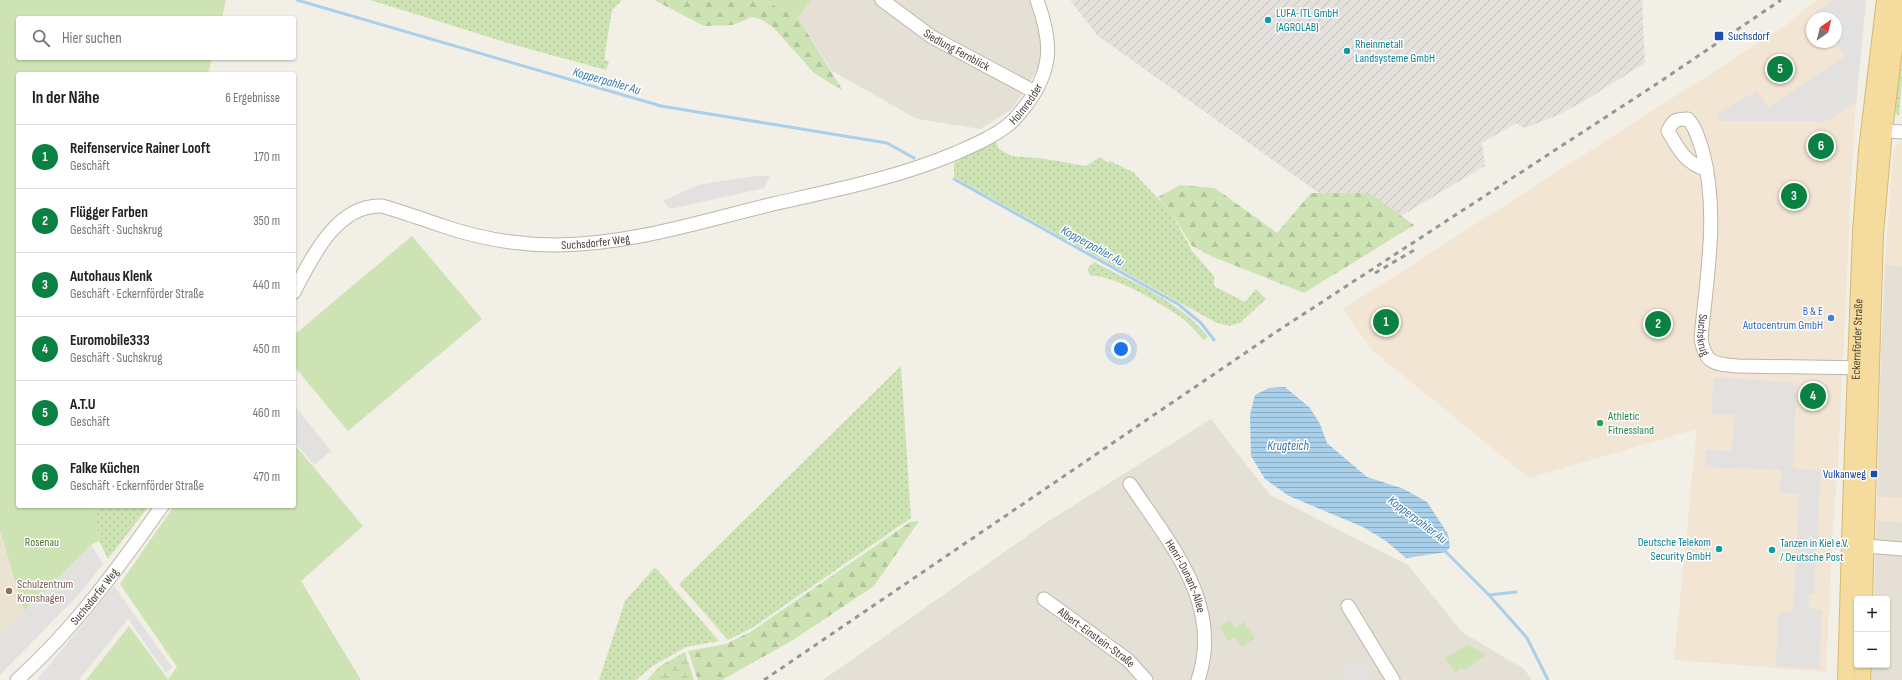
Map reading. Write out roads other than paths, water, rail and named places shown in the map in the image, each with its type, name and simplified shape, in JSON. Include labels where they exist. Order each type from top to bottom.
[{"type":"main road","name":"Eckernförder Straße","points":[[1846,680],[1857,546],[1863,368],[1875,234],[1877,130],[1885,0]]},
{"type":"main road","name":"Eckernförder Straße","points":[[1877,130],[1900,0]]},
{"type":"main road","name":"Eckernförder Straße","points":[[1857,546],[1864,596]]},
{"type":"main road","points":[[1862,680],[1863,668]]},
{"type":"street","name":"Siedlung Fernblick","points":[[882,0],[932,37],[1035,92]]},
{"type":"street","name":"Holmredder","points":[[934,162],[985,140],[1008,126],[1020,113],[1035,92],[1046,68],[1049,45],[1037,0]]},
{"type":"street","points":[[1877,130],[1902,132]]},
{"type":"street","name":"Suchsdorfer Weg","points":[[296,289],[323,242],[342,220],[363,208],[372,206],[382,206],[444,226],[499,239],[527,243],[582,244],[610,241],[677,228],[882,179],[934,162]]},
{"type":"street","name":"Suchskrug","points":[[1708,170],[1711,227],[1701,338],[1703,352],[1707,358],[1719,364],[1739,366],[1863,368]]},
{"type":"street","name":"Henri-Dunant-Allee","points":[[1130,484],[1175,552],[1196,589],[1202,611],[1205,632],[1203,663],[1198,680]]},
{"type":"street","name":"Suchsdorfer Weg","points":[[17,680],[60,636],[100,590],[128,555],[161,508]]},
{"type":"street","points":[[1857,546],[1902,550]]},
{"type":"street","name":"Albert-Einstein-Straße","points":[[1044,599],[1128,660],[1146,680]]},
{"type":"street","points":[[1348,606],[1393,680]]},
{"type":"water","name":"Krugteich","points":[[1285,387],[1310,408],[1320,424],[1327,443],[1367,477],[1404,489],[1427,502],[1448,534],[1450,547],[1446,552],[1406,558],[1386,541],[1363,527],[1289,496],[1265,479],[1251,456],[1250,415],[1255,395],[1269,388]]},
{"type":"waterway","name":"Kopperpahler Au","points":[[297,0],[661,106],[887,143],[914,158]]},
{"type":"waterway","name":"Kopperpahler Au","points":[[954,179],[1178,304],[1201,323],[1214,340]]},
{"type":"waterway","name":"Kopperpahler Au","points":[[1444,550],[1489,595],[1527,638],[1548,680]]},
{"type":"waterway","points":[[1489,595],[1516,592]]},
{"type":"railway","points":[[764,680],[1276,332],[1658,83],[1781,0]]},
{"type":"railway","points":[[1375,273],[1416,249]]},
{"type":"place","name":"LUFA-ITL GmbH (AGROLAB)","points":[[1268,20]]},
{"type":"place","name":"Suchsdorf","points":[[1719,36]]},
{"type":"place","name":"Rheinmetall Landsysteme GmbH","points":[[1347,51]]},
{"type":"place","name":"A.T.U","points":[[1780,69]]},
{"type":"place","name":"Falke Küchen","points":[[1821,146]]},
{"type":"place","name":"Autohaus Klenk","points":[[1794,196]]},
{"type":"place","name":"B & E Autocentrum GmbH","points":[[1831,318]]},
{"type":"place","name":"Reifenservice Rainer Looft","points":[[1386,322]]},
{"type":"place","name":"Flügger Farben","points":[[1658,324]]},
{"type":"place","name":"Euromobile333","points":[[1813,396]]},
{"type":"place","name":"Athletic Fitnessland","points":[[1600,423]]},
{"type":"place","name":"Vulkanweg","points":[[1874,474]]},
{"type":"place","name":"Deutsche Telekom Security GmbH","points":[[1719,549]]},
{"type":"place","name":"Tanzen in Kiel e.V. / Deutsche Post","points":[[1772,550]]},
{"type":"place","name":"Schulzentrum Kronshagen","points":[[9,591]]},
{"type":"park label","name":"Rosenau","points":[[42,542]]}]
